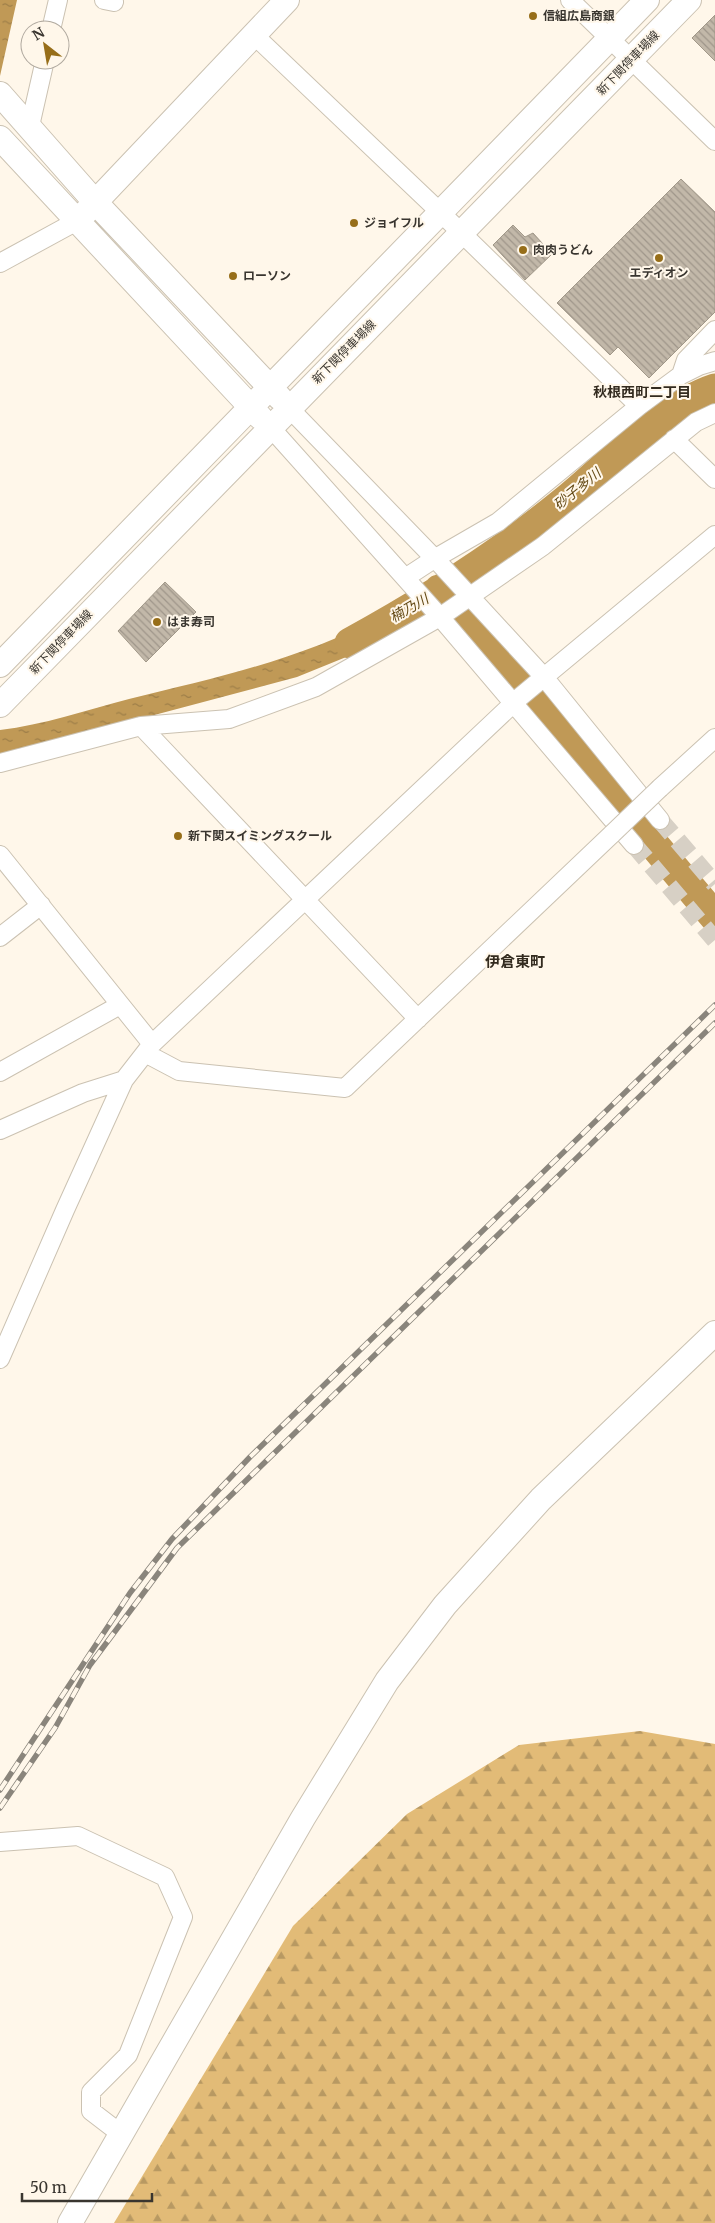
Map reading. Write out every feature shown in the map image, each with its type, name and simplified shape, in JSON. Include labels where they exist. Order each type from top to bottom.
[{"type":"street","points":[[53,20],[58,0]]},
{"type":"street","points":[[0,263],[77,221],[287,0]]},
{"type":"street","points":[[570,0],[715,141]]},
{"type":"street","points":[[0,665],[250,405],[441,213],[647,0]]},
{"type":"street","name":"新下関停車場線","points":[[0,705],[689,0]]},
{"type":"street","points":[[254,35],[441,213],[639,406]]},
{"type":"street","points":[[30,126],[42,70]]},
{"type":"street","points":[[6,100],[96,203],[289,408],[437,561],[466,597],[660,820]]},
{"type":"street","points":[[2,140],[250,405],[407,580],[440,614],[516,700],[634,845]]},
{"type":"street","points":[[681,375],[686,360],[715,330]]},
{"type":"street","points":[[407,580],[498,522],[639,406],[681,375],[715,361]]},
{"type":"street","points":[[0,763],[141,726],[229,719],[316,687],[440,614],[543,546],[674,439],[696,422],[715,413]]},
{"type":"street","points":[[674,439],[715,479]]},
{"type":"street","points":[[0,1359],[124,1080],[149,1048],[516,700],[715,534]]},
{"type":"street","points":[[141,726],[418,1019]]},
{"type":"street","points":[[0,855],[120,1005],[149,1048],[179,1071],[345,1088],[715,738]]},
{"type":"street","points":[[0,937],[41,905]]},
{"type":"street","points":[[0,1072],[120,1005]]},
{"type":"street","points":[[0,1130],[83,1093],[124,1080]]},
{"type":"street","points":[[70,2223],[303,1818],[386,1681],[445,1605],[541,1499],[715,1333]]},
{"type":"street","points":[[0,1842],[78,1836],[165,1878],[183,1917],[128,2055],[91,2092],[91,2111],[121,2134]]},
{"type":"green space","points":[[640,1731],[715,1744],[715,2223],[114,2223],[293,1926],[407,1814],[519,1745]]},
{"type":"water","points":[[0,0],[17,0],[0,76]]},
{"type":"water","points":[[385,615],[393,633],[361,651],[297,677],[0,756],[0,730],[49,721],[260,665],[323,644]]},
{"type":"building","points":[[715,15],[715,61],[692,38]]},
{"type":"building","name":"エディオン","points":[[681,179],[715,212],[715,312],[649,378],[618,347],[610,355],[557,303]]},
{"type":"building","name":"肉肉うどん","points":[[513,225],[525,237],[533,233],[552,254],[525,280],[493,245]]},
{"type":"building","name":"はま寿司","points":[[165,582],[196,612],[146,662],[118,631]]},
{"type":"waterway","name":"砂子多川","points":[[350,643],[433,595],[487,560],[564,502],[655,423],[675,409],[715,389]]},
{"type":"waterway","name":"楠乃川","points":[[439,590],[715,917]]},
{"type":"tunnel","points":[[660,820],[715,884]]},
{"type":"tunnel","points":[[634,845],[715,940]]},
{"type":"railway","points":[[0,1790],[130,1593],[172,1539],[250,1457],[715,1005]]},
{"type":"railway","points":[[0,1808],[55,1728],[90,1665],[177,1548],[715,1023]]},
{"type":"place","name":"信組広島商銀","points":[[533,16]]},
{"type":"place","name":"ジョイフル","points":[[354,223]]},
{"type":"place","name":"肉肉うどん","points":[[523,250]]},
{"type":"place","name":"エディオン","points":[[659,258]]},
{"type":"place","name":"ローソン","points":[[233,276]]},
{"type":"place","name":"はま寿司","points":[[157,622]]},
{"type":"place","name":"新下関スイミングスクール","points":[[178,836]]},
{"type":"district","name":"秋根西町二丁目","points":[[642,392]]},
{"type":"district","name":"伊倉東町","points":[[515,962]]}]
